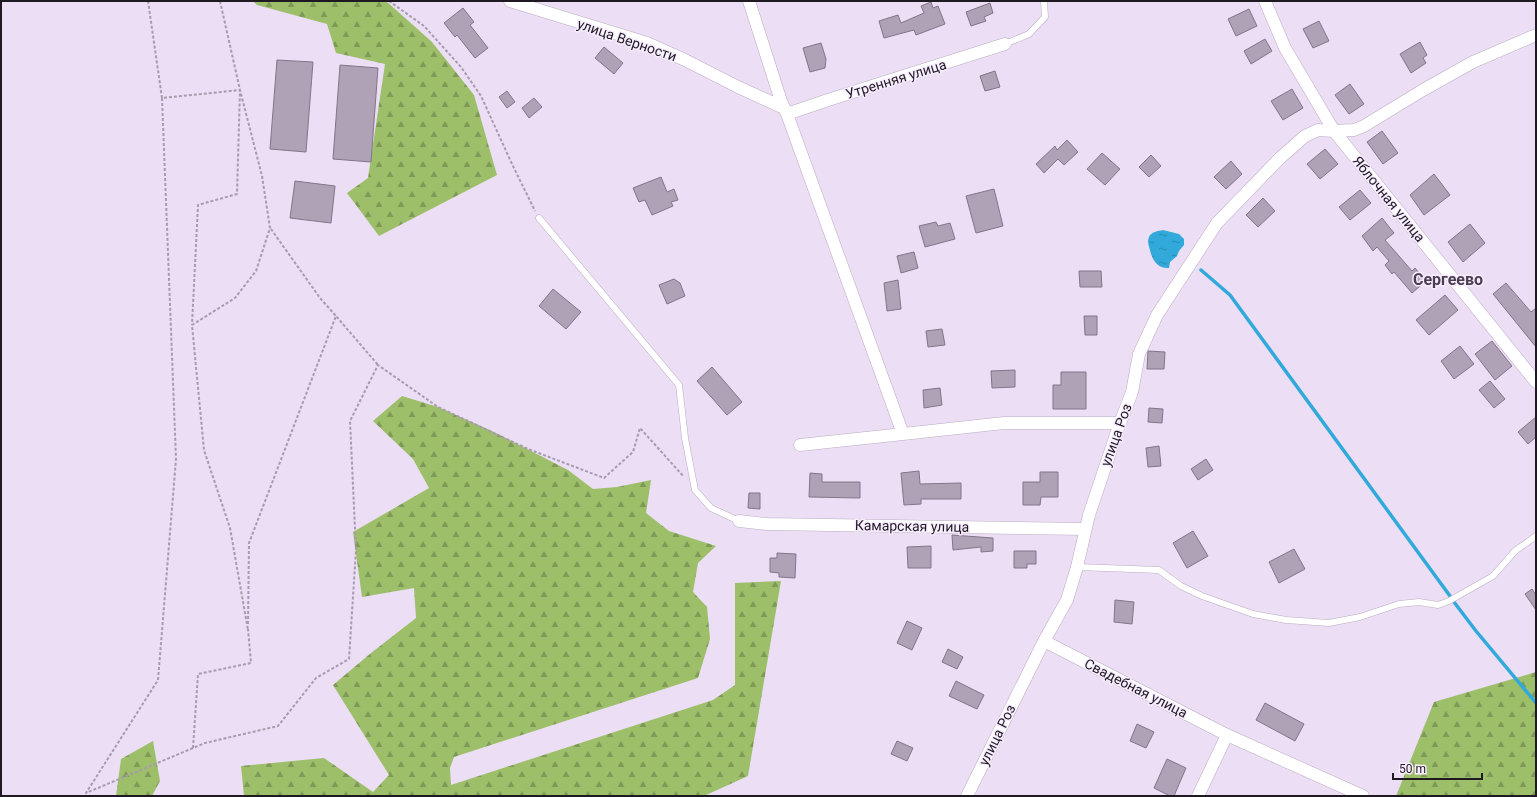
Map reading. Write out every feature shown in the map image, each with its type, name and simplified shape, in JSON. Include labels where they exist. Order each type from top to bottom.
[{"type":"street","name":"улица Верности","points":[[510,1],[647,43],[685,60],[786,111]]},
{"type":"street","points":[[749,1],[781,101],[786,111],[903,434]]},
{"type":"street","name":"Яблочная улица","points":[[1265,1],[1285,48],[1334,131],[1536,382]]},
{"type":"street","name":"улица Роз","points":[[967,796],[1044,641],[1067,600],[1077,567],[1085,529],[1120,423],[1132,392],[1139,354],[1157,315],[1217,224],[1280,158],[1305,136],[1318,130],[1354,130],[1364,126],[1473,62],[1536,35]]},
{"type":"street","name":"Утренняя улица","points":[[786,111],[828,100],[1005,44]]},
{"type":"street","points":[[800,445],[1004,423],[1120,423]]},
{"type":"street","name":"Камарская улица","points":[[739,521],[767,524],[1085,529]]},
{"type":"street","name":"Свадебная улица","points":[[1044,641],[1228,735],[1363,796]]},
{"type":"street","points":[[1198,796],[1228,735]]},
{"type":"lane","points":[[1005,44],[1029,34],[1045,17],[1044,1]]},
{"type":"lane","points":[[539,218],[679,385],[685,438],[695,490],[711,508],[739,521]]},
{"type":"lane","points":[[1077,567],[1159,570],[1181,586],[1202,596],[1253,614],[1286,620],[1329,623],[1360,617],[1399,604],[1419,602],[1438,605],[1449,601],[1493,576],[1515,551],[1536,536]]},
{"type":"path","points":[[148,1],[162,98],[176,459],[158,680],[86,793],[205,743],[278,726],[316,678],[349,659],[356,550],[350,421],[378,364]]},
{"type":"path","points":[[192,326],[235,298],[256,271],[270,228],[262,176],[240,90],[220,1]]},
{"type":"path","points":[[389,1],[424,26],[461,67],[473,84],[481,96],[539,218]]},
{"type":"path","points":[[162,98],[240,90]]},
{"type":"path","points":[[193,748],[198,674],[251,663],[248,630],[230,528],[204,450],[192,326],[198,205],[237,194],[240,90]]},
{"type":"path","points":[[270,228],[320,298],[378,364],[438,407],[528,449],[604,478],[633,452],[640,428],[695,490]]},
{"type":"path","points":[[248,630],[249,543],[336,316]]},
{"type":"green space","points":[[253,1],[386,1],[432,42],[474,95],[497,175],[379,236],[347,193],[368,178],[385,64],[336,53],[327,24],[257,5]]},
{"type":"green space","points":[[402,396],[438,407],[492,431],[568,470],[593,489],[617,487],[651,480],[646,513],[669,531],[716,546],[698,563],[693,592],[707,607],[710,639],[698,678],[454,757],[450,768],[451,785],[713,700],[735,685],[735,583],[781,581],[748,776],[704,796],[244,796],[241,766],[324,758],[373,792],[389,775],[333,685],[416,618],[414,588],[362,597],[353,532],[429,488],[413,459],[373,421]]},
{"type":"green space","points":[[1536,672],[1536,796],[1396,796],[1434,702]]},
{"type":"green space","points":[[153,741],[160,781],[152,796],[116,796],[121,759]]},
{"type":"water","points":[[1163,230],[1179,234],[1184,239],[1184,245],[1177,256],[1170,262],[1169,268],[1162,267],[1156,263],[1152,257],[1148,244],[1148,239],[1151,234]]},
{"type":"building","points":[[931,2],[933,8],[938,6],[945,24],[916,35],[914,30],[884,38],[879,21],[898,15],[901,23],[924,13],[921,6]]},
{"type":"building","points":[[990,3],[993,13],[984,17],[986,21],[971,26],[966,12]]},
{"type":"building","points":[[463,8],[474,22],[470,25],[488,48],[475,58],[457,35],[455,37],[444,23]]},
{"type":"building","points":[[1249,9],[1257,26],[1236,36],[1228,19]]},
{"type":"building","points":[[1319,21],[1329,41],[1313,48],[1303,29]]},
{"type":"building","points":[[1265,39],[1272,51],[1251,64],[1244,51]]},
{"type":"building","points":[[1420,42],[1427,55],[1423,58],[1426,63],[1411,73],[1400,54]]},
{"type":"building","points":[[821,43],[826,59],[825,68],[810,72],[803,48]]},
{"type":"building","points":[[604,47],[623,63],[614,74],[595,58]]},
{"type":"building","points":[[277,60],[313,62],[306,152],[270,149]]},
{"type":"building","points":[[340,65],[378,68],[371,162],[333,159]]},
{"type":"building","points":[[995,71],[1000,87],[985,91],[980,76]]},
{"type":"building","points":[[1350,84],[1364,104],[1349,114],[1335,95]]},
{"type":"building","points":[[1292,89],[1303,108],[1283,120],[1271,101]]},
{"type":"building","points":[[507,91],[515,102],[507,108],[499,97]]},
{"type":"building","points":[[534,98],[542,107],[529,118],[522,108]]},
{"type":"building","points":[[1382,131],[1398,153],[1383,164],[1367,142]]},
{"type":"building","points":[[1067,140],[1078,152],[1064,165],[1058,159],[1044,173],[1036,164],[1055,146],[1057,150]]},
{"type":"building","points":[[1325,149],[1338,164],[1320,179],[1307,164]]},
{"type":"building","points":[[1102,153],[1120,169],[1105,185],[1087,169]]},
{"type":"building","points":[[1151,155],[1161,166],[1149,177],[1139,167]]},
{"type":"building","points":[[1231,161],[1242,174],[1226,189],[1214,177]]},
{"type":"building","points":[[1434,174],[1450,195],[1424,215],[1410,195]]},
{"type":"building","points":[[661,177],[667,192],[674,189],[678,200],[671,202],[673,206],[652,215],[645,200],[639,202],[633,188]]},
{"type":"building","points":[[295,181],[335,186],[331,223],[290,218]]},
{"type":"building","points":[[994,189],[1003,226],[976,233],[966,196]]},
{"type":"building","points":[[1360,190],[1371,203],[1350,220],[1339,207]]},
{"type":"building","points":[[1263,198],[1275,211],[1258,227],[1246,215]]},
{"type":"building","points":[[1382,218],[1394,233],[1385,240],[1412,271],[1415,268],[1426,281],[1412,293],[1394,272],[1392,274],[1385,265],[1389,261],[1377,247],[1373,251],[1362,236]]},
{"type":"building","points":[[936,222],[938,226],[950,223],[955,239],[925,247],[919,226]]},
{"type":"building","points":[[1470,224],[1485,243],[1463,262],[1448,242]]},
{"type":"building","points":[[914,252],[918,268],[901,273],[897,256]]},
{"type":"building","points":[[1079,271],[1101,271],[1102,287],[1080,287]]},
{"type":"building","points":[[674,279],[680,283],[685,296],[667,304],[659,285]]},
{"type":"building","points":[[898,280],[901,309],[887,311],[884,283]]},
{"type":"building","points":[[1506,283],[1531,312],[1536,308],[1536,347],[1493,294]]},
{"type":"building","points":[[553,289],[581,312],[566,329],[539,306]]},
{"type":"building","points":[[1445,295],[1458,310],[1429,335],[1416,320]]},
{"type":"building","points":[[1084,316],[1097,316],[1097,335],[1085,335]]},
{"type":"building","points":[[942,329],[945,345],[928,347],[926,331]]},
{"type":"building","points":[[1492,341],[1512,366],[1495,380],[1475,354]]},
{"type":"building","points":[[1460,346],[1474,364],[1454,379],[1441,361]]},
{"type":"building","points":[[1148,351],[1165,352],[1164,369],[1147,369]]},
{"type":"building","points":[[712,367],[742,402],[727,415],[697,381]]},
{"type":"building","points":[[1015,370],[1015,387],[992,388],[991,371]]},
{"type":"building","points":[[1061,372],[1086,372],[1086,409],[1053,409],[1053,385],[1061,385]]},
{"type":"building","points":[[1490,381],[1505,399],[1494,408],[1479,390]]},
{"type":"building","points":[[940,388],[942,405],[924,408],[923,390]]},
{"type":"building","points":[[1149,408],[1163,409],[1162,423],[1148,422]]},
{"type":"building","points":[[1536,417],[1536,437],[1528,444],[1518,432]]},
{"type":"building","points":[[1159,446],[1161,466],[1148,467],[1146,448]]},
{"type":"building","points":[[1206,459],[1213,470],[1198,480],[1191,469]]},
{"type":"building","points":[[919,471],[920,484],[961,483],[961,499],[921,499],[921,504],[904,505],[901,473]]},
{"type":"building","points":[[1040,472],[1058,472],[1058,497],[1041,497],[1040,505],[1023,505],[1023,482],[1040,482]]},
{"type":"building","points":[[810,473],[822,474],[822,482],[860,482],[860,498],[809,497]]},
{"type":"building","points":[[749,493],[760,493],[760,509],[748,508]]},
{"type":"building","points":[[1193,531],[1208,556],[1187,568],[1173,543]]},
{"type":"building","points":[[952,535],[993,538],[993,551],[981,552],[981,547],[953,550]]},
{"type":"building","points":[[931,546],[931,568],[908,568],[907,547]]},
{"type":"building","points":[[1294,549],[1305,569],[1279,583],[1269,562]]},
{"type":"building","points":[[1014,551],[1036,551],[1036,564],[1027,564],[1027,568],[1014,568]]},
{"type":"building","points":[[777,553],[796,554],[795,578],[779,577],[779,573],[770,572],[770,558],[777,558]]},
{"type":"building","points":[[1532,589],[1536,595],[1536,610],[1525,594]]},
{"type":"building","points":[[1115,600],[1134,602],[1132,624],[1114,622]]},
{"type":"building","points":[[907,621],[922,628],[912,650],[897,643]]},
{"type":"building","points":[[948,649],[963,657],[957,669],[942,662]]},
{"type":"building","points":[[956,681],[984,695],[977,709],[949,696]]},
{"type":"building","points":[[1265,703],[1304,724],[1295,741],[1256,720]]},
{"type":"building","points":[[1137,724],[1154,732],[1146,748],[1130,741]]},
{"type":"building","points":[[897,741],[913,748],[907,761],[891,754]]},
{"type":"building","points":[[1167,759],[1186,768],[1174,796],[1170,796],[1154,788]]},
{"type":"waterway","points":[[1201,270],[1230,295],[1450,596]]},
{"type":"waterway","points":[[1454,602],[1536,703]]},
{"type":"district","name":"Сергеево","points":[[1448,279]]}]
